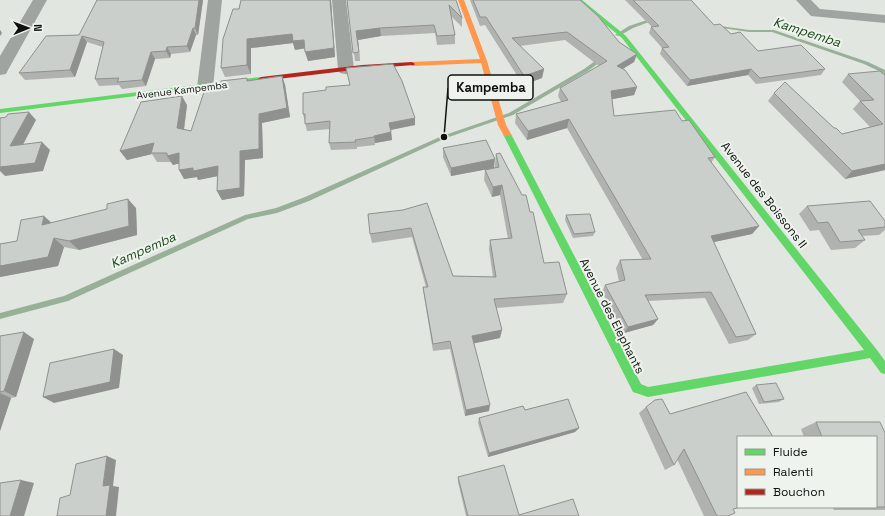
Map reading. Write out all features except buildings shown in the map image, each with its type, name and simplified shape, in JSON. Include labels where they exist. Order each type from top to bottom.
[{"type":"street","points":[[0,70],[40,0]]},
{"type":"street","points":[[205,87],[215,0]]},
{"type":"street","points":[[338,0],[346,69]]},
{"type":"street","points":[[461,0],[484,61]]},
{"type":"street","name":"Avenue des Boissons II","points":[[578,0],[624,37],[885,369]]},
{"type":"street","points":[[803,0],[816,13],[885,19]]},
{"type":"street","name":"Avenue Kampemba","points":[[0,111],[346,69],[405,64],[484,61]]},
{"type":"street","name":"Avenue des Elephants","points":[[484,61],[502,125],[633,384],[640,391],[648,392],[873,353]]},
{"type":"waterway","name":"Kampemba","points":[[617,35],[631,27],[655,19]]},
{"type":"waterway","name":"Kampemba","points":[[715,26],[749,31],[772,31],[866,63],[885,72]]},
{"type":"waterway","name":"Kampemba","points":[[0,316],[65,299],[247,217],[277,210],[307,199],[444,137],[511,114],[586,70],[602,58]]},
{"type":"traffic: fast","points":[[578,0],[624,37],[885,369]]},
{"type":"traffic: fast","points":[[0,111],[261,79]]},
{"type":"traffic: fast","points":[[507,134],[637,388],[648,392],[873,353]]},
{"type":"traffic: slow","points":[[461,0],[484,61],[502,125],[507,134]]},
{"type":"traffic: slow","points":[[412,64],[484,61]]},
{"type":"traffic: jam","points":[[261,79],[362,67],[412,64]]},
{"type":"place","name":"Kampemba","points":[[444,137]]}]
